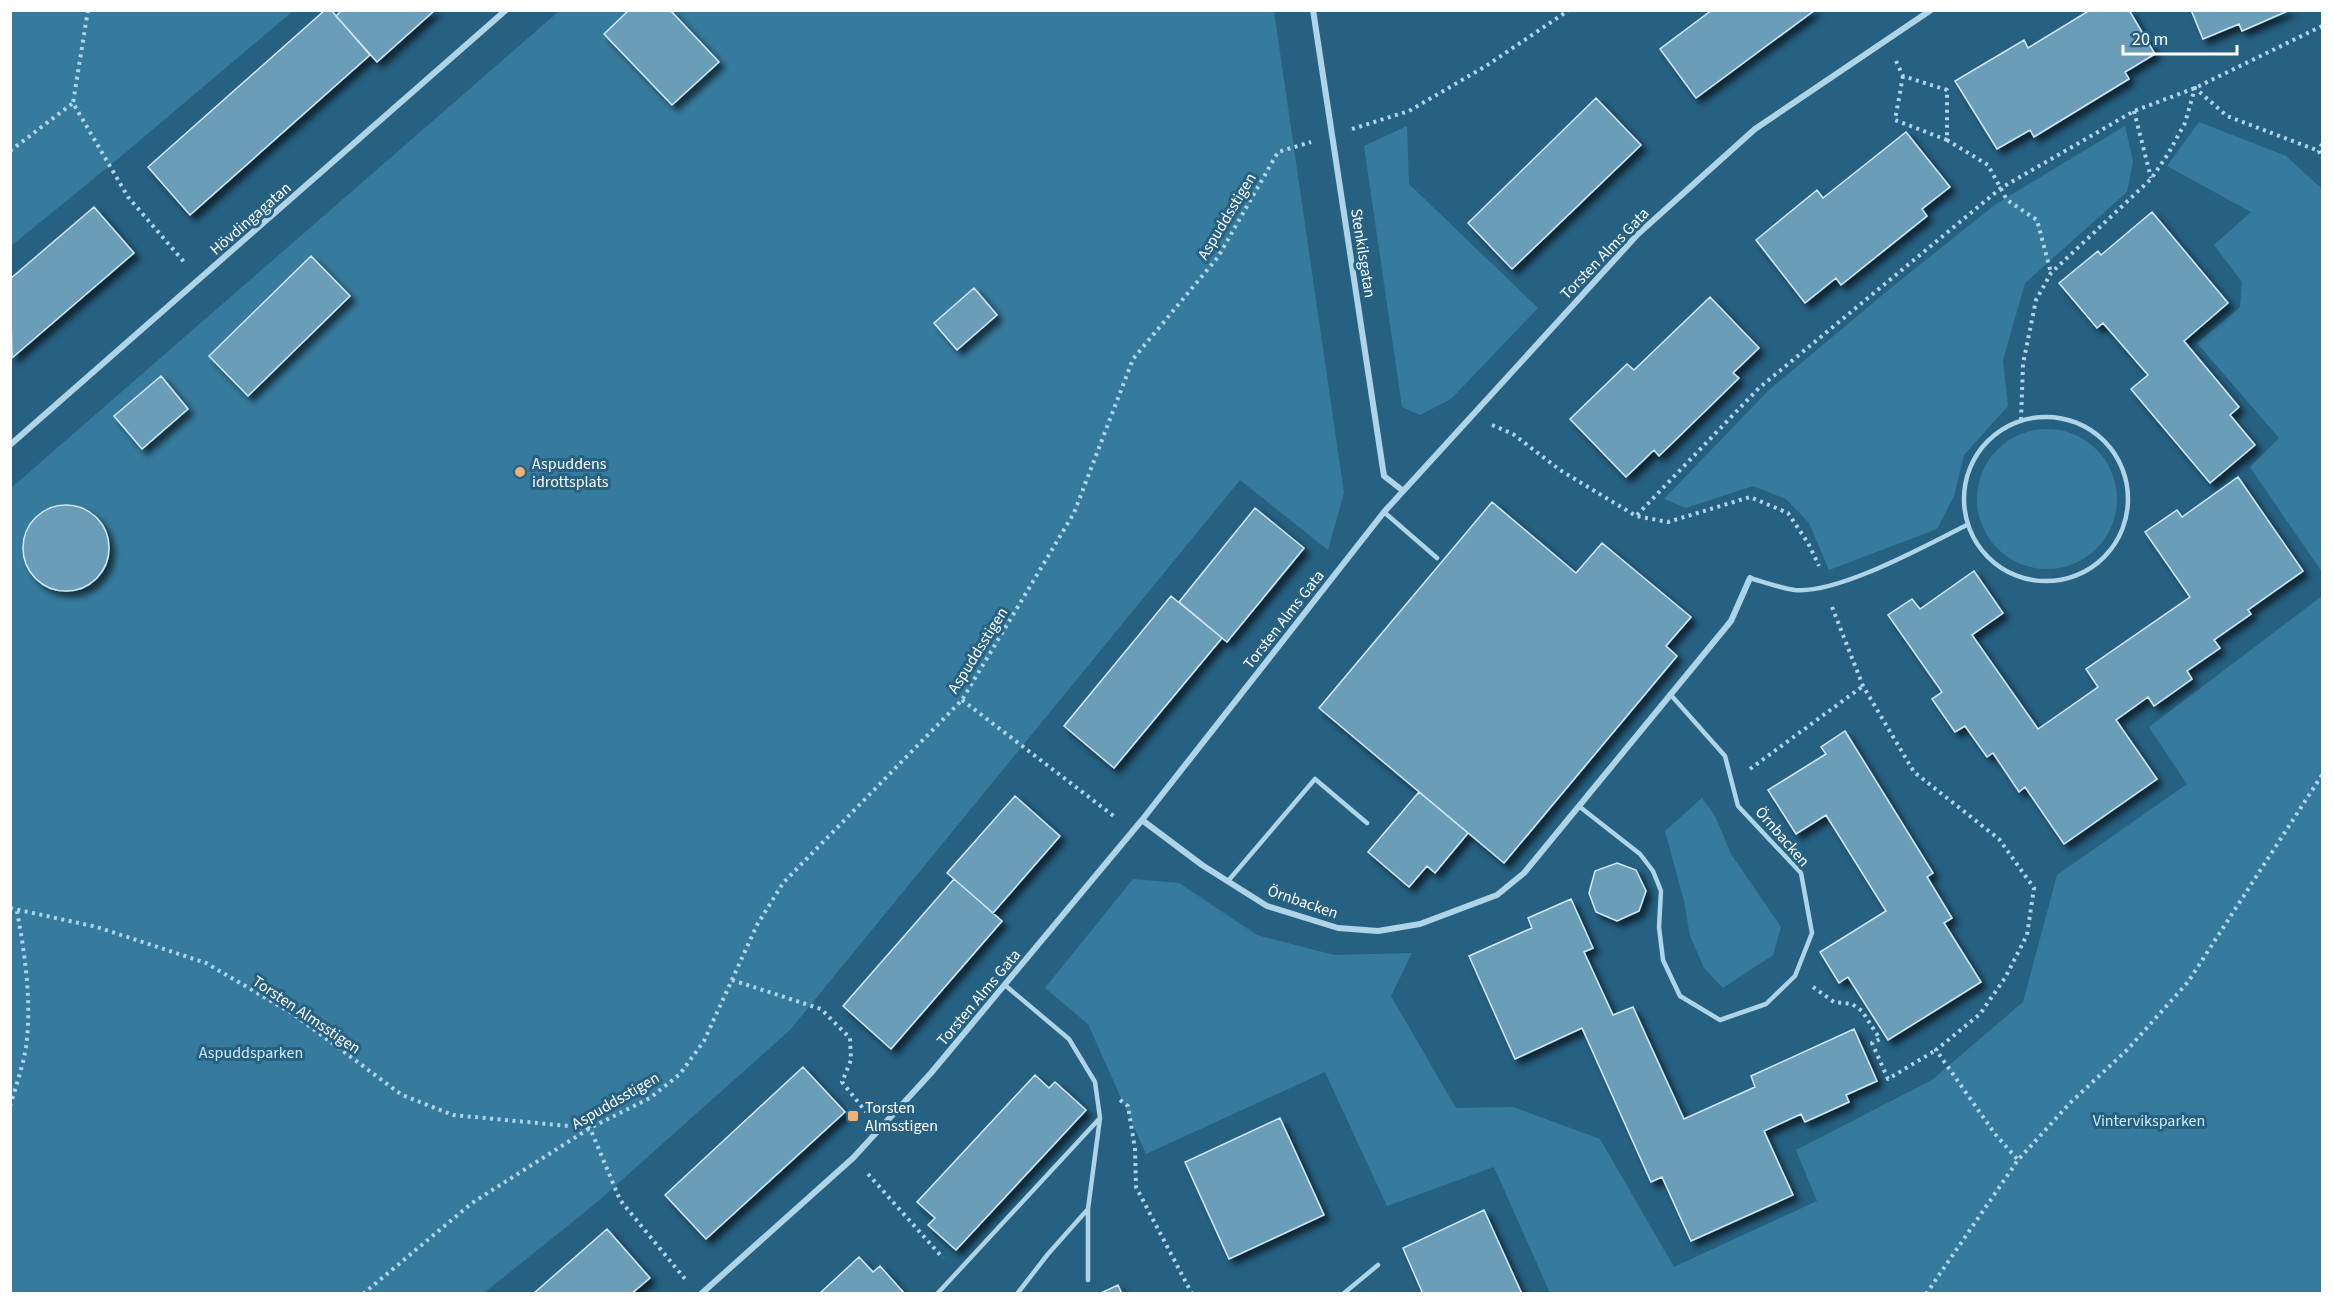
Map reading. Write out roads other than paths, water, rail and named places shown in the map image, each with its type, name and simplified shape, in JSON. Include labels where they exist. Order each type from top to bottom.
[{"type":"street","name":"Hövdingagatan","points":[[10,445],[506,10]]},
{"type":"street","name":"Stenkilsgatan","points":[[1313,10],[1384,476],[1402,490]]},
{"type":"street","name":"Torsten Alms Gata","points":[[701,1293],[853,1158],[931,1073],[1006,986],[1142,820],[1402,490],[1638,234],[1755,129],[1932,10]]},
{"type":"street","name":"Örnbacken","points":[[1142,820],[1267,906],[1338,928],[1378,931],[1420,924],[1497,895],[1524,873],[1731,621],[1750,578]]},
{"type":"lane","points":[[2048,416],[2075,422],[2100,436],[2118,456],[2128,483],[2128,510],[2120,537],[2103,559],[2080,575],[2054,582],[2026,580],[2000,569],[1980,550],[1967,525],[1963,493],[1972,462],[1992,436],[2021,420],[2048,416]]},
{"type":"lane","points":[[1384,513],[1437,558]]},
{"type":"lane","name":"Örnbacken","points":[[1750,578],[1795,590],[1828,587],[1888,563],[1967,525]]},
{"type":"lane","name":"Örnbacken","points":[[1580,807],[1640,854],[1653,871],[1661,891],[1659,927],[1664,960],[1680,996],[1720,1020],[1766,1004],[1795,976],[1812,933],[1801,873],[1738,806],[1725,756],[1670,694]]},
{"type":"lane","points":[[1228,881],[1315,778],[1367,823]]},
{"type":"lane","points":[[1006,986],[1069,1040],[1095,1082],[1100,1118],[1088,1209],[1088,1280]]},
{"type":"lane","points":[[937,1293],[1100,1118]]},
{"type":"lane","points":[[1017,1293],[1088,1209]]},
{"type":"lane","points":[[1343,1293],[1378,1265]]},
{"type":"place","name":"Aspuddens idrottsplats","points":[[520,472]]},
{"type":"place","name":"Torsten Almsstigen","points":[[853,1116]]},
{"type":"park label","name":"Aspuddsparken","points":[[251,1052]]},
{"type":"park label","name":"Vinterviksparken","points":[[2149,1120]]}]
